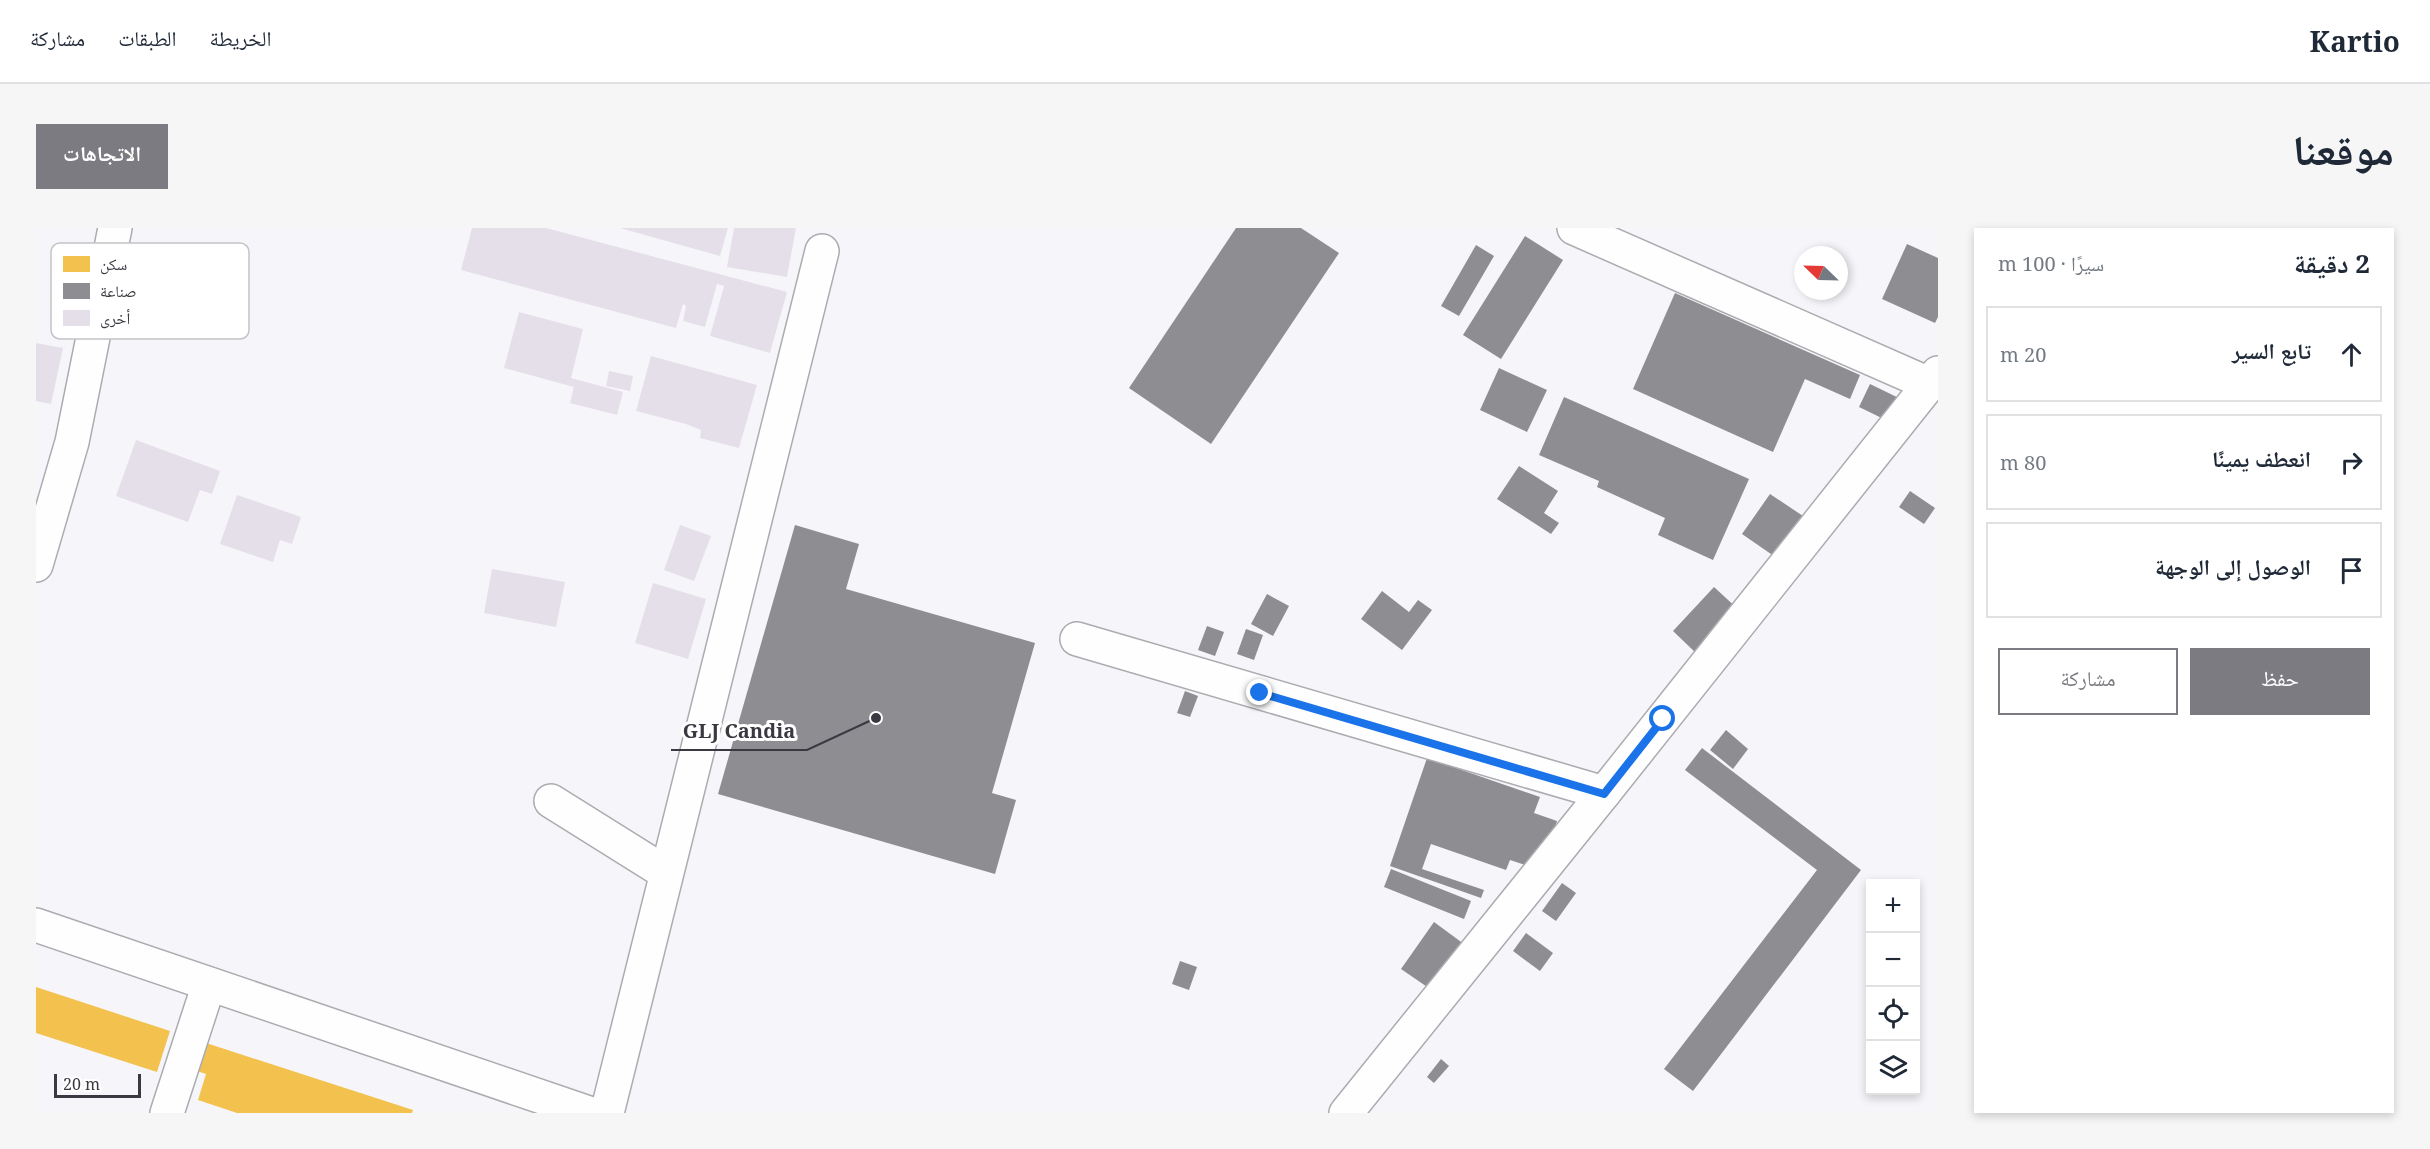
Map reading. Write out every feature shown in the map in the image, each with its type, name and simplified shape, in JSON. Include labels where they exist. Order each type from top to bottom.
[{"type":"street","points":[[113,243],[116,228]]},
{"type":"street","points":[[1346,1113],[1604,794],[1933,379],[1574,228]]},
{"type":"street","points":[[606,1113],[822,251]]},
{"type":"street","points":[[36,565],[72,442],[93,339]]},
{"type":"street","points":[[1077,639],[1604,794]]},
{"type":"street","points":[[551,801],[666,873]]},
{"type":"street","points":[[36,925],[589,1113]]},
{"type":"street","points":[[167,1113],[209,984]]},
{"type":"building: سكن","points":[[36,987],[170,1031],[157,1072],[36,1033]]},
{"type":"building: سكن","points":[[203,1042],[413,1110],[412,1113],[237,1113],[198,1100],[206,1074],[194,1070]]},
{"type":"building: صناعة","points":[[1236,228],[1301,228],[1339,253],[1211,444],[1129,388]]},
{"type":"building: صناعة","points":[[1525,236],[1563,260],[1501,359],[1463,335]]},
{"type":"building: صناعة","points":[[1907,244],[1938,258],[1938,317],[1935,323],[1882,299]]},
{"type":"building: صناعة","points":[[1476,245],[1494,256],[1459,316],[1441,306]]},
{"type":"building: صناعة","points":[[1675,293],[1860,375],[1850,399],[1805,379],[1773,452],[1633,389]]},
{"type":"building: صناعة","points":[[1499,368],[1547,390],[1527,432],[1480,410]]},
{"type":"building: صناعة","points":[[1870,384],[1905,401],[1894,424],[1859,407]]},
{"type":"building: صناعة","points":[[1564,397],[1749,479],[1713,560],[1658,535],[1665,518],[1597,487],[1599,481],[1539,455]]},
{"type":"building: صناعة","points":[[1519,466],[1558,491],[1544,513],[1559,523],[1551,534],[1497,499]]},
{"type":"building: صناعة","points":[[1910,491],[1935,508],[1924,524],[1899,507]]},
{"type":"building: صناعة","points":[[1770,494],[1809,520],[1781,561],[1742,534]]},
{"type":"building: صناعة","points":[[795,525],[859,544],[846,589],[1035,643],[992,793],[1016,800],[995,874],[718,794]]},
{"type":"building: صناعة","points":[[1714,587],[1740,611],[1698,655],[1673,631]]},
{"type":"building: صناعة","points":[[1382,591],[1409,612],[1418,600],[1432,610],[1402,650],[1361,619]]},
{"type":"building: صناعة","points":[[1267,594],[1289,606],[1273,636],[1251,624]]},
{"type":"building: صناعة","points":[[1207,626],[1224,632],[1215,656],[1198,650]]},
{"type":"building: صناعة","points":[[1246,629],[1263,635],[1254,660],[1237,654]]},
{"type":"building: صناعة","points":[[1185,691],[1198,696],[1190,717],[1177,713]]},
{"type":"building: صناعة","points":[[1726,730],[1748,749],[1733,769],[1710,750]]},
{"type":"building: صناعة","points":[[1702,748],[1861,870],[1693,1091],[1664,1069],[1817,870],[1685,770]]},
{"type":"building: صناعة","points":[[1427,758],[1540,797],[1534,813],[1557,821],[1540,870],[1510,860],[1506,870],[1431,844],[1422,869],[1484,890],[1481,898],[1390,866]]},
{"type":"building: صناعة","points":[[1391,869],[1471,901],[1464,919],[1384,887]]},
{"type":"building: صناعة","points":[[1562,883],[1576,893],[1556,921],[1542,911]]},
{"type":"building: صناعة","points":[[1434,922],[1468,947],[1436,993],[1401,969]]},
{"type":"building: صناعة","points":[[1526,933],[1553,953],[1540,971],[1513,951]]},
{"type":"building: صناعة","points":[[1180,961],[1197,967],[1189,990],[1172,984]]},
{"type":"building: صناعة","points":[[1441,1059],[1449,1066],[1434,1083],[1427,1077]]},
{"type":"building: أخرى","points":[[472,228],[546,228],[787,292],[770,353],[710,336],[724,286],[717,284],[705,327],[683,321],[686,306],[683,304],[676,328],[461,270]]},
{"type":"building: أخرى","points":[[620,228],[728,228],[720,256]]},
{"type":"building: أخرى","points":[[734,228],[796,228],[787,277],[727,267]]},
{"type":"building: أخرى","points":[[519,312],[583,329],[571,378],[623,392],[617,415],[570,403],[574,387],[504,368]]},
{"type":"building: أخرى","points":[[36,343],[63,348],[51,404],[36,401]]},
{"type":"building: أخرى","points":[[651,356],[757,385],[739,448],[700,438],[701,430],[686,424],[636,411]]},
{"type":"building: أخرى","points":[[609,371],[633,376],[630,391],[606,386]]},
{"type":"building: أخرى","points":[[136,440],[220,471],[212,494],[200,490],[188,522],[116,496]]},
{"type":"building: أخرى","points":[[237,495],[301,517],[292,544],[280,540],[273,562],[220,544]]},
{"type":"building: أخرى","points":[[680,525],[711,536],[694,581],[664,570]]},
{"type":"building: أخرى","points":[[492,569],[565,582],[556,627],[484,613]]},
{"type":"building: أخرى","points":[[653,583],[706,599],[688,659],[635,643]]},
{"type":"place","name":"GLJ Candia","points":[[876,718]]},
{"type":"route","points":[[1260,693],[1604,794],[1663,719]]}]
